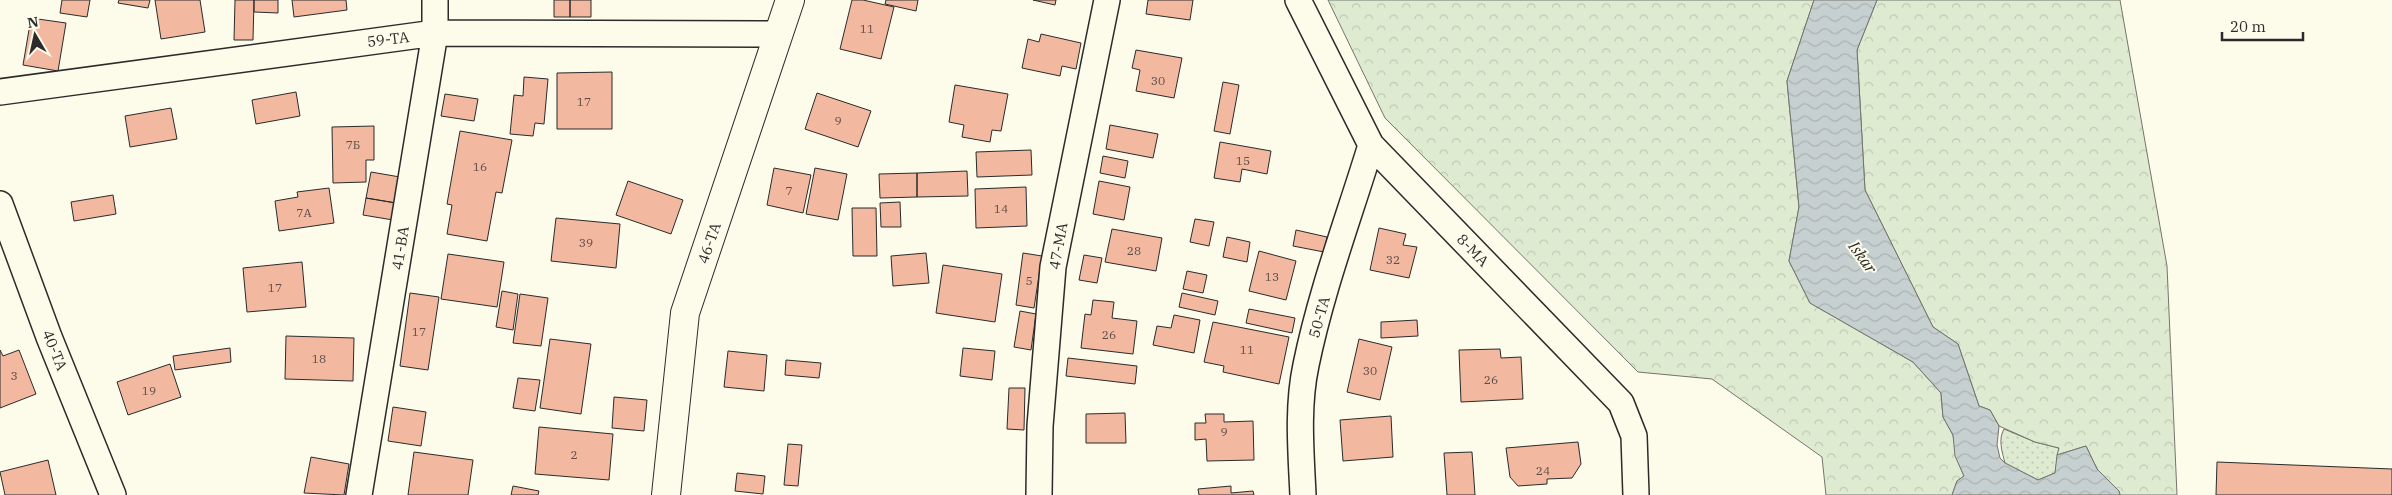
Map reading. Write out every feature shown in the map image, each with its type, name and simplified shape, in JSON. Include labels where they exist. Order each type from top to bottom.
[{"type":"street","name":"41-ВА","points":[[359,495],[435,33],[435,0]]},
{"type":"street","name":"46-ТА","points":[[666,495],[685,314],[790,0]]},
{"type":"street","name":"47-МА","points":[[1039,495],[1040,426],[1053,267],[1107,0]]},
{"type":"street","name":"8-МА","points":[[1299,1],[1371,145],[1621,403],[1634,436],[1636,495]]},
{"type":"street","name":"59-ТА","points":[[0,92],[246,57],[435,33],[779,34]]},
{"type":"street","name":"50-ТА","points":[[1303,495],[1300,429],[1306,367],[1318,316],[1371,145]]},
{"type":"street","name":"40-ТА","points":[[0,204],[49,337],[113,495]]},
{"type":"green space","points":[[1328,0],[1814,0],[1787,81],[1799,207],[1789,261],[1810,303],[1913,362],[1941,393],[1943,417],[1953,435],[1959,464],[1964,476],[1957,481],[1952,495],[1826,495],[1822,457],[1712,379],[1638,372],[1385,118]]},
{"type":"green space","points":[[1877,0],[2120,0],[2167,266],[2177,495],[2120,495],[2119,491],[2097,469],[2086,446],[2057,455],[2059,448],[2035,442],[1999,426],[1990,410],[1979,406],[1958,344],[1933,327],[1865,190],[1857,50]]},
{"type":"green space","points":[[2004,429],[2035,442],[2059,448],[2055,473],[2038,480],[2005,463],[2001,441]]},
{"type":"water","name":"Iskar","points":[[1814,0],[1877,0],[1857,50],[1865,190],[1933,327],[1958,344],[1979,406],[1990,410],[1999,426],[1997,445],[2000,458],[2005,463],[2038,480],[2055,473],[2057,455],[2086,446],[2097,469],[2119,491],[2120,495],[1952,495],[1957,481],[1964,476],[1955,456],[1953,435],[1943,417],[1941,393],[1913,362],[1810,303],[1789,261],[1799,207],[1787,81]]},
{"type":"building","points":[[62,0],[90,0],[87,17],[60,13]]},
{"type":"building","points":[[119,0],[150,0],[148,8],[118,3]]},
{"type":"building","points":[[155,0],[200,0],[205,32],[161,39]]},
{"type":"building","points":[[235,0],[254,0],[253,40],[234,40]]},
{"type":"building","points":[[254,0],[278,0],[278,13],[254,12]]},
{"type":"building","points":[[292,0],[346,0],[347,10],[294,17]]},
{"type":"building","points":[[554,0],[570,0],[570,17],[554,17]]},
{"type":"building","points":[[570,0],[591,0],[591,17],[570,17]]},
{"type":"building","points":[[852,0],[863,0],[894,7],[881,59],[840,49]]},
{"type":"building","points":[[886,0],[918,0],[916,11],[885,4]]},
{"type":"building","points":[[1033,0],[1056,0],[1055,5]]},
{"type":"building","points":[[1148,0],[1193,0],[1190,20],[1146,14]]},
{"type":"building","points":[[31,18],[66,23],[58,71],[23,65]]},
{"type":"building","points":[[1041,34],[1081,43],[1076,69],[1062,66],[1060,76],[1022,68],[1028,39],[1039,42]]},
{"type":"building","points":[[1136,50],[1182,58],[1174,98],[1136,91],[1140,70],[1132,68]]},
{"type":"building","points":[[612,72],[612,129],[557,129],[557,73]]},
{"type":"building","points":[[524,77],[548,79],[544,124],[535,123],[533,136],[510,134],[514,95],[523,96]]},
{"type":"building","points":[[1223,82],[1239,85],[1230,134],[1214,131]]},
{"type":"building","points":[[955,85],[1008,94],[1001,131],[992,130],[990,142],[962,137],[964,125],[949,122]]},
{"type":"building","points":[[296,92],[300,116],[256,124],[252,100]]},
{"type":"building","points":[[817,93],[871,111],[858,147],[805,129]]},
{"type":"building","points":[[445,94],[478,99],[474,121],[441,116]]},
{"type":"building","points":[[171,108],[177,139],[130,147],[125,116]]},
{"type":"building","points":[[1110,125],[1158,134],[1153,158],[1106,149]]},
{"type":"building","points":[[374,126],[374,160],[366,160],[366,182],[333,183],[332,127]]},
{"type":"building","points":[[460,131],[512,140],[502,193],[496,192],[487,241],[447,234],[452,205],[447,204]]},
{"type":"building","points":[[1220,142],[1271,151],[1267,174],[1242,169],[1240,182],[1214,178]]},
{"type":"building","points":[[1031,150],[1032,175],[977,177],[976,152]]},
{"type":"building","points":[[1103,156],[1128,161],[1125,178],[1100,173]]},
{"type":"building","points":[[774,168],[811,175],[803,213],[767,205]]},
{"type":"building","points":[[815,168],[847,174],[838,220],[806,214]]},
{"type":"building","points":[[967,171],[968,196],[917,197],[917,173]]},
{"type":"building","points":[[371,172],[400,177],[396,203],[366,198]]},
{"type":"building","points":[[917,173],[917,197],[880,198],[879,174]]},
{"type":"building","points":[[628,181],[683,200],[671,234],[616,215]]},
{"type":"building","points":[[1099,181],[1130,187],[1124,220],[1093,214]]},
{"type":"building","points":[[1026,187],[1027,226],[976,228],[975,189]]},
{"type":"building","points":[[329,188],[334,223],[279,231],[275,201],[298,197],[297,192]]},
{"type":"building","points":[[113,195],[116,214],[74,221],[71,202]]},
{"type":"building","points":[[366,198],[396,203],[393,220],[363,215]]},
{"type":"building","points":[[900,202],[901,227],[881,227],[880,203]]},
{"type":"building","points":[[852,208],[876,208],[877,256],[853,256]]},
{"type":"building","points":[[556,218],[620,224],[616,268],[551,261]]},
{"type":"building","points":[[1195,219],[1214,222],[1209,246],[1190,242]]},
{"type":"building","points":[[1379,228],[1406,234],[1403,245],[1417,247],[1409,278],[1370,270]]},
{"type":"building","points":[[1112,229],[1162,238],[1156,271],[1105,262]]},
{"type":"building","points":[[1296,230],[1327,237],[1324,252],[1293,246]]},
{"type":"building","points":[[1227,237],[1250,242],[1247,262],[1223,257]]},
{"type":"building","points":[[1259,251],[1296,261],[1286,300],[1249,291]]},
{"type":"building","points":[[926,253],[929,283],[893,286],[891,256]]},
{"type":"building","points":[[1023,253],[1042,256],[1034,308],[1016,305]]},
{"type":"building","points":[[448,254],[504,262],[497,307],[441,299]]},
{"type":"building","points":[[1084,255],[1102,258],[1097,283],[1079,280]]},
{"type":"building","points":[[302,262],[306,307],[247,312],[243,268]]},
{"type":"building","points":[[943,265],[1002,274],[995,322],[936,313]]},
{"type":"building","points":[[1187,271],[1207,275],[1203,293],[1183,289]]},
{"type":"building","points":[[502,291],[518,294],[513,330],[496,327]]},
{"type":"building","points":[[410,293],[439,297],[428,370],[400,366]]},
{"type":"building","points":[[1182,293],[1218,301],[1215,315],[1179,307]]},
{"type":"building","points":[[520,294],[548,298],[541,346],[513,343]]},
{"type":"building","points":[[1093,300],[1114,302],[1112,318],[1137,321],[1133,354],[1081,348],[1085,314],[1091,315]]},
{"type":"building","points":[[1249,309],[1295,318],[1292,333],[1246,323]]},
{"type":"building","points":[[1020,311],[1036,314],[1031,350],[1014,347]]},
{"type":"building","points":[[1174,315],[1200,320],[1194,353],[1153,345],[1157,326],[1171,328]]},
{"type":"building","points":[[1417,320],[1418,336],[1381,338],[1381,322]]},
{"type":"building","points":[[1213,322],[1289,337],[1279,384],[1223,372],[1224,366],[1204,362]]},
{"type":"building","points":[[286,336],[354,338],[353,381],[285,379]]},
{"type":"building","points":[[550,339],[591,344],[581,414],[540,408]]},
{"type":"building","points":[[1359,339],[1392,347],[1380,400],[1347,392]]},
{"type":"building","points":[[230,348],[231,362],[175,370],[173,356]]},
{"type":"building","points":[[963,348],[995,351],[992,380],[960,376]]},
{"type":"building","points":[[1500,349],[1501,358],[1521,357],[1523,399],[1461,402],[1459,350]]},
{"type":"building","points":[[0,350],[3,356],[19,350],[36,394],[0,408]]},
{"type":"building","points":[[728,351],[767,355],[764,391],[724,387]]},
{"type":"building","points":[[1068,358],[1137,366],[1135,384],[1066,376]]},
{"type":"building","points":[[786,360],[821,363],[819,378],[785,375]]},
{"type":"building","points":[[170,364],[181,397],[128,415],[117,382]]},
{"type":"building","points":[[518,378],[540,380],[535,411],[513,408]]},
{"type":"building","points":[[1009,388],[1025,388],[1024,430],[1007,429]]},
{"type":"building","points":[[614,397],[647,400],[644,431],[612,428]]},
{"type":"building","points":[[393,407],[426,412],[421,446],[388,441]]},
{"type":"building","points":[[1125,413],[1126,443],[1086,443],[1086,414]]},
{"type":"building","points":[[1205,414],[1224,414],[1224,422],[1253,421],[1254,460],[1207,461],[1206,439],[1195,440],[1195,423],[1206,423]]},
{"type":"building","points":[[1391,416],[1393,457],[1343,461],[1340,420]]},
{"type":"building","points":[[539,427],[613,434],[609,480],[535,474]]},
{"type":"building","points":[[1578,442],[1581,464],[1572,478],[1547,479],[1547,484],[1518,486],[1510,477],[1506,448]]},
{"type":"building","points":[[788,444],[802,445],[798,486],[784,485]]},
{"type":"building","points":[[414,452],[473,460],[468,495],[408,495]]},
{"type":"building","points":[[1472,452],[1475,495],[1447,495],[1444,453]]},
{"type":"building","points":[[311,457],[349,464],[344,495],[304,493]]},
{"type":"building","points":[[48,460],[56,495],[5,495],[0,472]]},
{"type":"building","points":[[2217,462],[2392,469],[2392,495],[2216,495]]},
{"type":"building","points":[[737,473],[765,476],[763,494],[735,491]]},
{"type":"building","points":[[513,486],[539,491],[538,495],[511,495]]},
{"type":"building","points":[[1231,486],[1231,493],[1253,491],[1254,495],[1199,495],[1198,489]]}]
